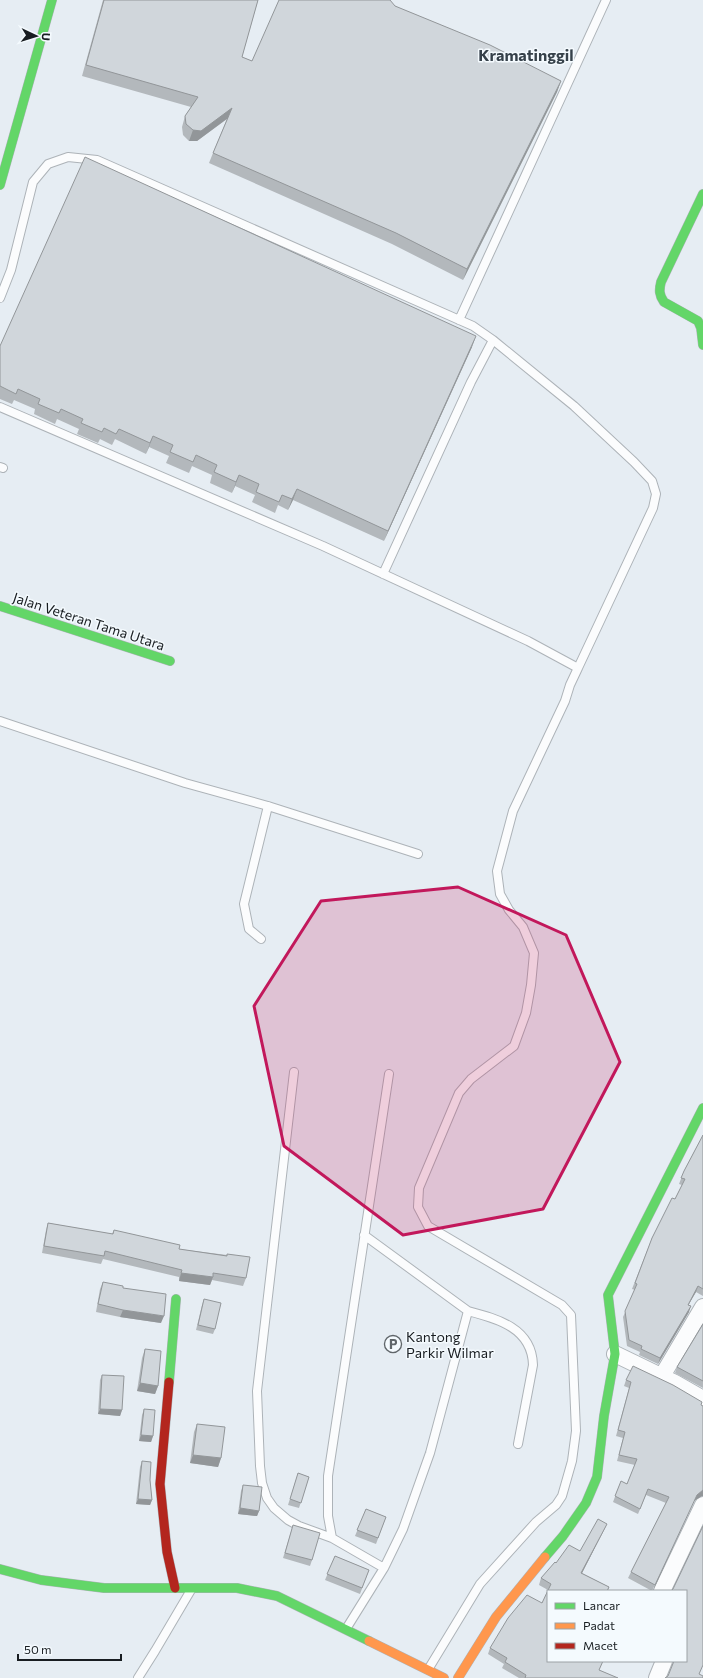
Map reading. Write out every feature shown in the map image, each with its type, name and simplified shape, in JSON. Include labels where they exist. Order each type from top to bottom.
[{"type":"street","points":[[0,185],[52,0]]},
{"type":"street","points":[[703,194],[661,282],[659,291],[660,297],[664,302],[698,321],[701,328],[703,345]]},
{"type":"street","name":"Jalan Veteran Tama Utara","points":[[0,606],[170,661]]},
{"type":"street","points":[[458,1678],[496,1617],[563,1536],[586,1503],[597,1477],[604,1416],[615,1354],[608,1301],[610,1288],[703,1108]]},
{"type":"street","points":[[175,1588],[167,1552],[160,1484],[176,1299]]},
{"type":"street","points":[[662,1376],[703,1307]]},
{"type":"street","points":[[615,1354],[662,1376],[703,1399]]},
{"type":"street","points":[[662,1590],[703,1505]]},
{"type":"street","points":[[0,1569],[41,1580],[104,1588],[237,1588],[277,1596],[444,1678]]},
{"type":"street","points":[[657,1678],[664,1662]]},
{"type":"lane","points":[[459,320],[606,0]]},
{"type":"lane","points":[[0,298],[10,270],[33,182],[48,164],[68,157],[97,160],[473,326],[493,340],[574,406],[634,462],[652,481],[656,494],[653,508],[570,685],[565,701],[514,812],[497,871],[500,894],[509,910],[522,927],[534,953],[531,985],[526,1013],[514,1046],[471,1079],[459,1093],[419,1188],[418,1207],[428,1226],[562,1305],[571,1315],[576,1432],[572,1461],[562,1496],[556,1504],[536,1522],[480,1584],[428,1669]]},
{"type":"lane","points":[[383,574],[471,382],[493,340]]},
{"type":"lane","points":[[0,407],[316,543],[528,640],[578,668]]},
{"type":"lane","points":[[0,721],[185,783],[268,806],[418,854]]},
{"type":"lane","points":[[261,939],[249,929],[244,904],[268,806]]},
{"type":"lane","points":[[294,1072],[257,1391],[262,1483],[274,1508],[288,1520],[299,1526],[332,1538],[384,1568]]},
{"type":"lane","points":[[332,1538],[328,1516],[328,1476],[389,1074]]},
{"type":"lane","points":[[364,1235],[468,1311],[497,1319],[511,1326],[524,1337],[533,1353],[533,1365],[518,1444]]},
{"type":"lane","points":[[346,1629],[384,1568],[403,1528],[430,1453],[468,1311]]},
{"type":"lane","points":[[138,1678],[155,1652],[192,1588]]},
{"type":"highlighted area","points":[[458,887],[566,935],[620,1062],[543,1209],[403,1235],[284,1146],[254,1006],[321,901]]},
{"type":"building","points":[[104,0],[258,0],[242,57],[252,61],[279,0],[390,0],[395,6],[490,45],[561,81],[467,269],[396,233],[213,153],[232,108],[201,131],[193,130],[186,124],[185,116],[198,97],[86,65]]},
{"type":"building","points":[[85,157],[476,336],[388,531],[297,489],[292,499],[282,495],[279,502],[256,492],[259,484],[239,475],[236,482],[214,472],[217,465],[196,455],[193,462],[170,452],[173,445],[153,436],[150,443],[119,429],[116,434],[104,428],[102,432],[81,423],[83,419],[61,409],[59,413],[38,404],[40,399],[18,389],[16,394],[0,386],[0,346]]},
{"type":"building","points":[[703,1135],[703,1289],[698,1286],[688,1305],[691,1306],[660,1358],[641,1349],[642,1346],[629,1340],[625,1311],[637,1284],[635,1283],[652,1238],[672,1198],[675,1199],[685,1179],[681,1178]]},
{"type":"building","points":[[48,1223],[113,1234],[114,1230],[180,1245],[179,1249],[227,1256],[227,1254],[250,1257],[246,1278],[213,1273],[213,1277],[181,1273],[182,1270],[105,1251],[104,1256],[44,1246]]},
{"type":"building","points":[[103,1282],[123,1286],[123,1288],[166,1294],[164,1316],[123,1310],[98,1304]]},
{"type":"building","points":[[204,1299],[221,1303],[215,1329],[198,1325]]},
{"type":"building","points":[[703,1324],[703,1381],[677,1367]]},
{"type":"building","points":[[145,1349],[161,1351],[158,1386],[140,1383]]},
{"type":"building","points":[[633,1366],[673,1385],[702,1402],[701,1405],[703,1406],[703,1490],[697,1495],[655,1585],[631,1572],[669,1497],[648,1489],[640,1509],[615,1496],[621,1481],[627,1484],[637,1459],[619,1455],[625,1432],[618,1430],[631,1382],[626,1380]]},
{"type":"building","points":[[102,1375],[124,1376],[122,1410],[100,1409]]},
{"type":"building","points":[[144,1409],[155,1410],[153,1436],[141,1435]]},
{"type":"building","points":[[197,1424],[225,1427],[221,1458],[193,1455]]},
{"type":"building","points":[[142,1461],[151,1462],[150,1480],[152,1500],[138,1499]]},
{"type":"building","points":[[298,1473],[309,1477],[301,1503],[290,1499]]},
{"type":"building","points":[[243,1485],[262,1487],[259,1511],[240,1508]]},
{"type":"building","points":[[366,1509],[386,1517],[378,1538],[357,1530]]},
{"type":"building","points":[[598,1519],[607,1524],[581,1573],[609,1587],[608,1590],[548,1590],[551,1584],[541,1578],[555,1562],[556,1563],[569,1545],[580,1551]]},
{"type":"building","points":[[293,1525],[320,1533],[312,1560],[285,1553]]},
{"type":"building","points":[[703,1526],[703,1665],[699,1674],[703,1676],[703,1678],[665,1678],[668,1676],[674,1662],[687,1662],[687,1590],[672,1590]]},
{"type":"building","points":[[335,1556],[369,1570],[362,1588],[327,1574]]},
{"type":"building","points":[[547,1592],[547,1662],[603,1662],[599,1670],[618,1678],[525,1678],[526,1675],[505,1662],[507,1658],[490,1648],[508,1618],[527,1595],[542,1603]]},
{"type":"traffic: fast","points":[[0,185],[52,0]]},
{"type":"traffic: fast","points":[[703,194],[661,282],[660,290],[660,295],[664,302],[698,321],[701,328],[703,345]]},
{"type":"traffic: fast","points":[[0,606],[170,661]]},
{"type":"traffic: fast","points":[[545,1557],[563,1536],[586,1503],[597,1477],[604,1416],[615,1354],[608,1295],[703,1108]]},
{"type":"traffic: fast","points":[[169,1382],[176,1299]]},
{"type":"traffic: fast","points":[[0,1569],[41,1580],[104,1588],[237,1588],[277,1596],[369,1641]]},
{"type":"traffic: slow","points":[[458,1678],[496,1617],[545,1557]]},
{"type":"traffic: slow","points":[[369,1641],[444,1678]]},
{"type":"traffic: jam","points":[[169,1382],[160,1484],[167,1552],[175,1588]]},
{"type":"place","name":"Kantong Parkir Wilmar","points":[[393,1344]]},
{"type":"district","name":"Kramatinggil","points":[[526,54]]}]
